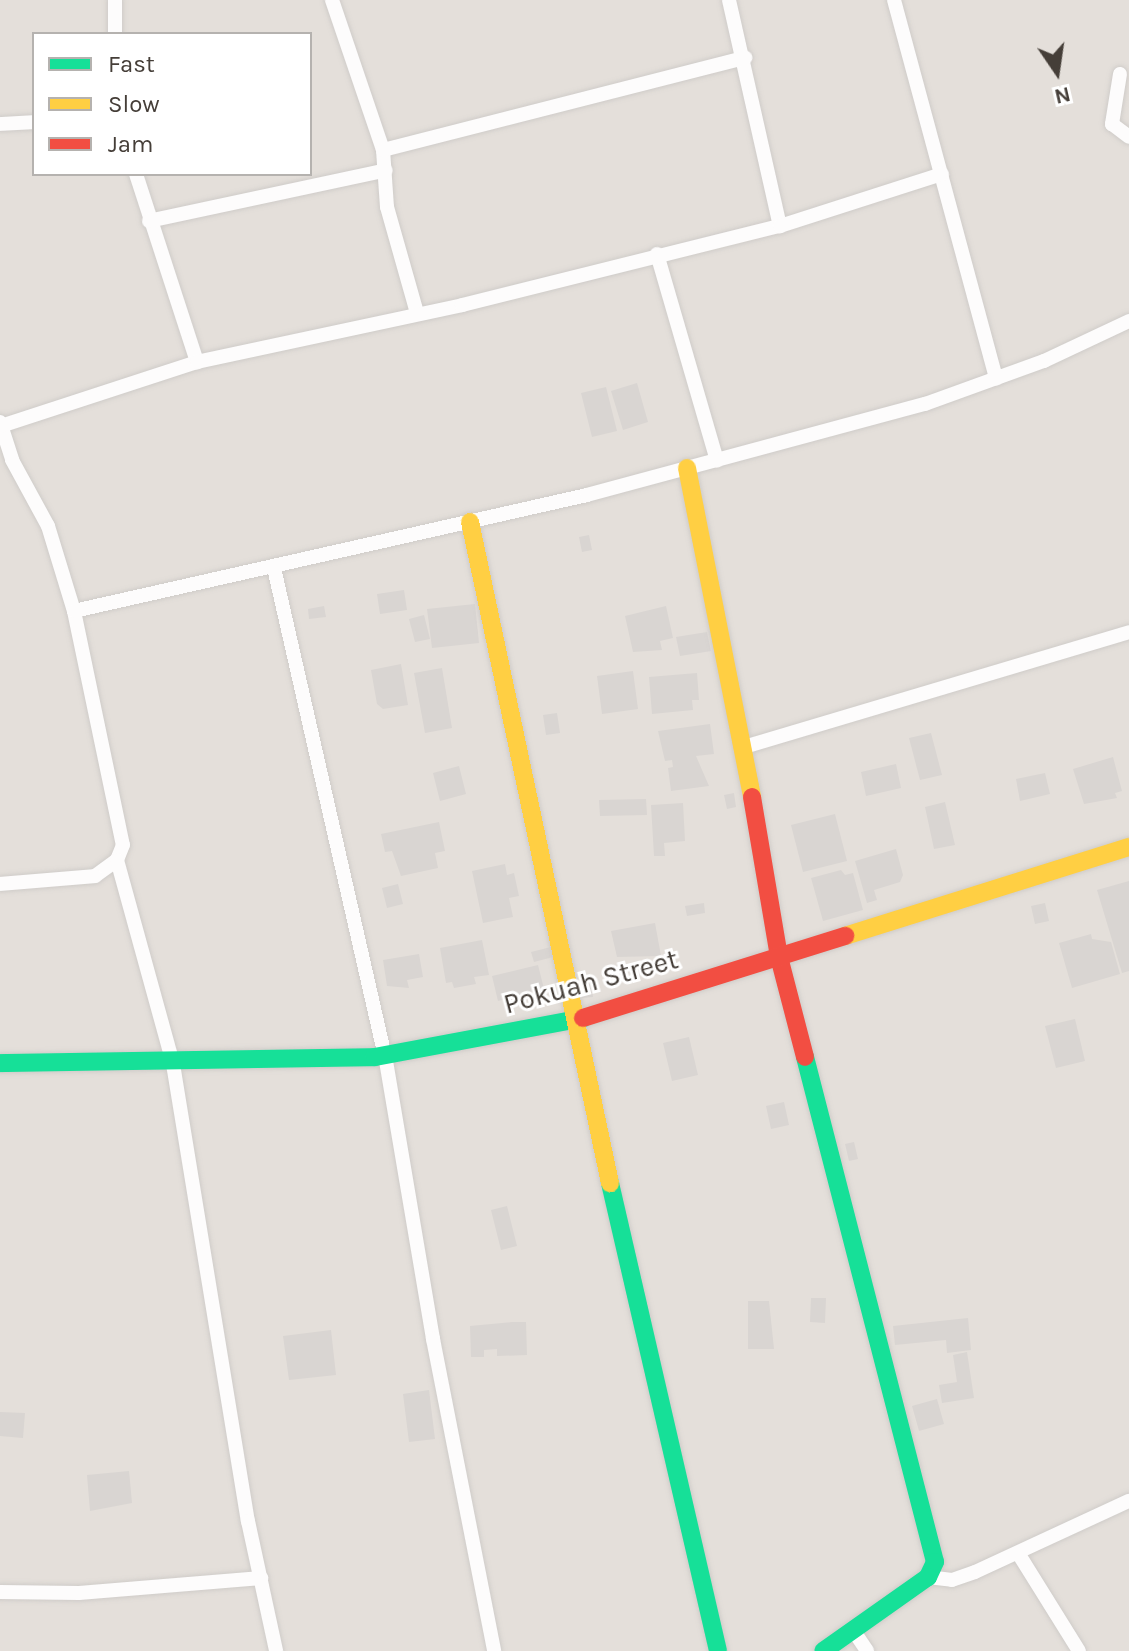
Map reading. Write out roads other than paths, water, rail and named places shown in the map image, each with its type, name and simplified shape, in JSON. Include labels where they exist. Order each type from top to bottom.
[{"type":"street","points":[[115,0],[115,32]]},
{"type":"street","points":[[332,0],[383,150],[387,207],[417,313]]},
{"type":"street","points":[[729,0],[745,58],[780,226]]},
{"type":"street","points":[[894,0],[996,379]]},
{"type":"street","points":[[383,150],[745,58]]},
{"type":"street","points":[[1120,74],[1112,124],[1129,137]]},
{"type":"street","points":[[0,124],[32,122]]},
{"type":"street","points":[[149,221],[386,170]]},
{"type":"street","points":[[276,1651],[173,1064],[117,860],[122,825],[74,611],[48,526],[12,460],[0,424],[197,362],[780,226],[942,174]]},
{"type":"street","points":[[137,176],[197,362]]},
{"type":"street","points":[[657,254],[717,460]]},
{"type":"street","points":[[74,611],[470,522],[925,404],[996,379],[1129,321]]},
{"type":"street","points":[[687,468],[744,747],[779,957],[935,1562],[928,1577],[823,1651]]},
{"type":"street","points":[[470,522],[573,1021],[718,1651]]},
{"type":"street","points":[[274,568],[385,1055],[433,1339],[494,1651]]},
{"type":"street","points":[[744,747],[1129,632]]},
{"type":"street","name":"Pokuah Street","points":[[0,1063],[173,1064],[385,1055],[573,1021],[1129,847]]},
{"type":"street","points":[[0,884],[95,876],[117,860]]},
{"type":"street","points":[[928,1577],[952,1580],[1129,1501]]},
{"type":"street","points":[[1018,1553],[1079,1651]]},
{"type":"street","points":[[0,1592],[79,1593],[261,1578]]},
{"type":"street","points":[[853,1630],[867,1651]]}]
